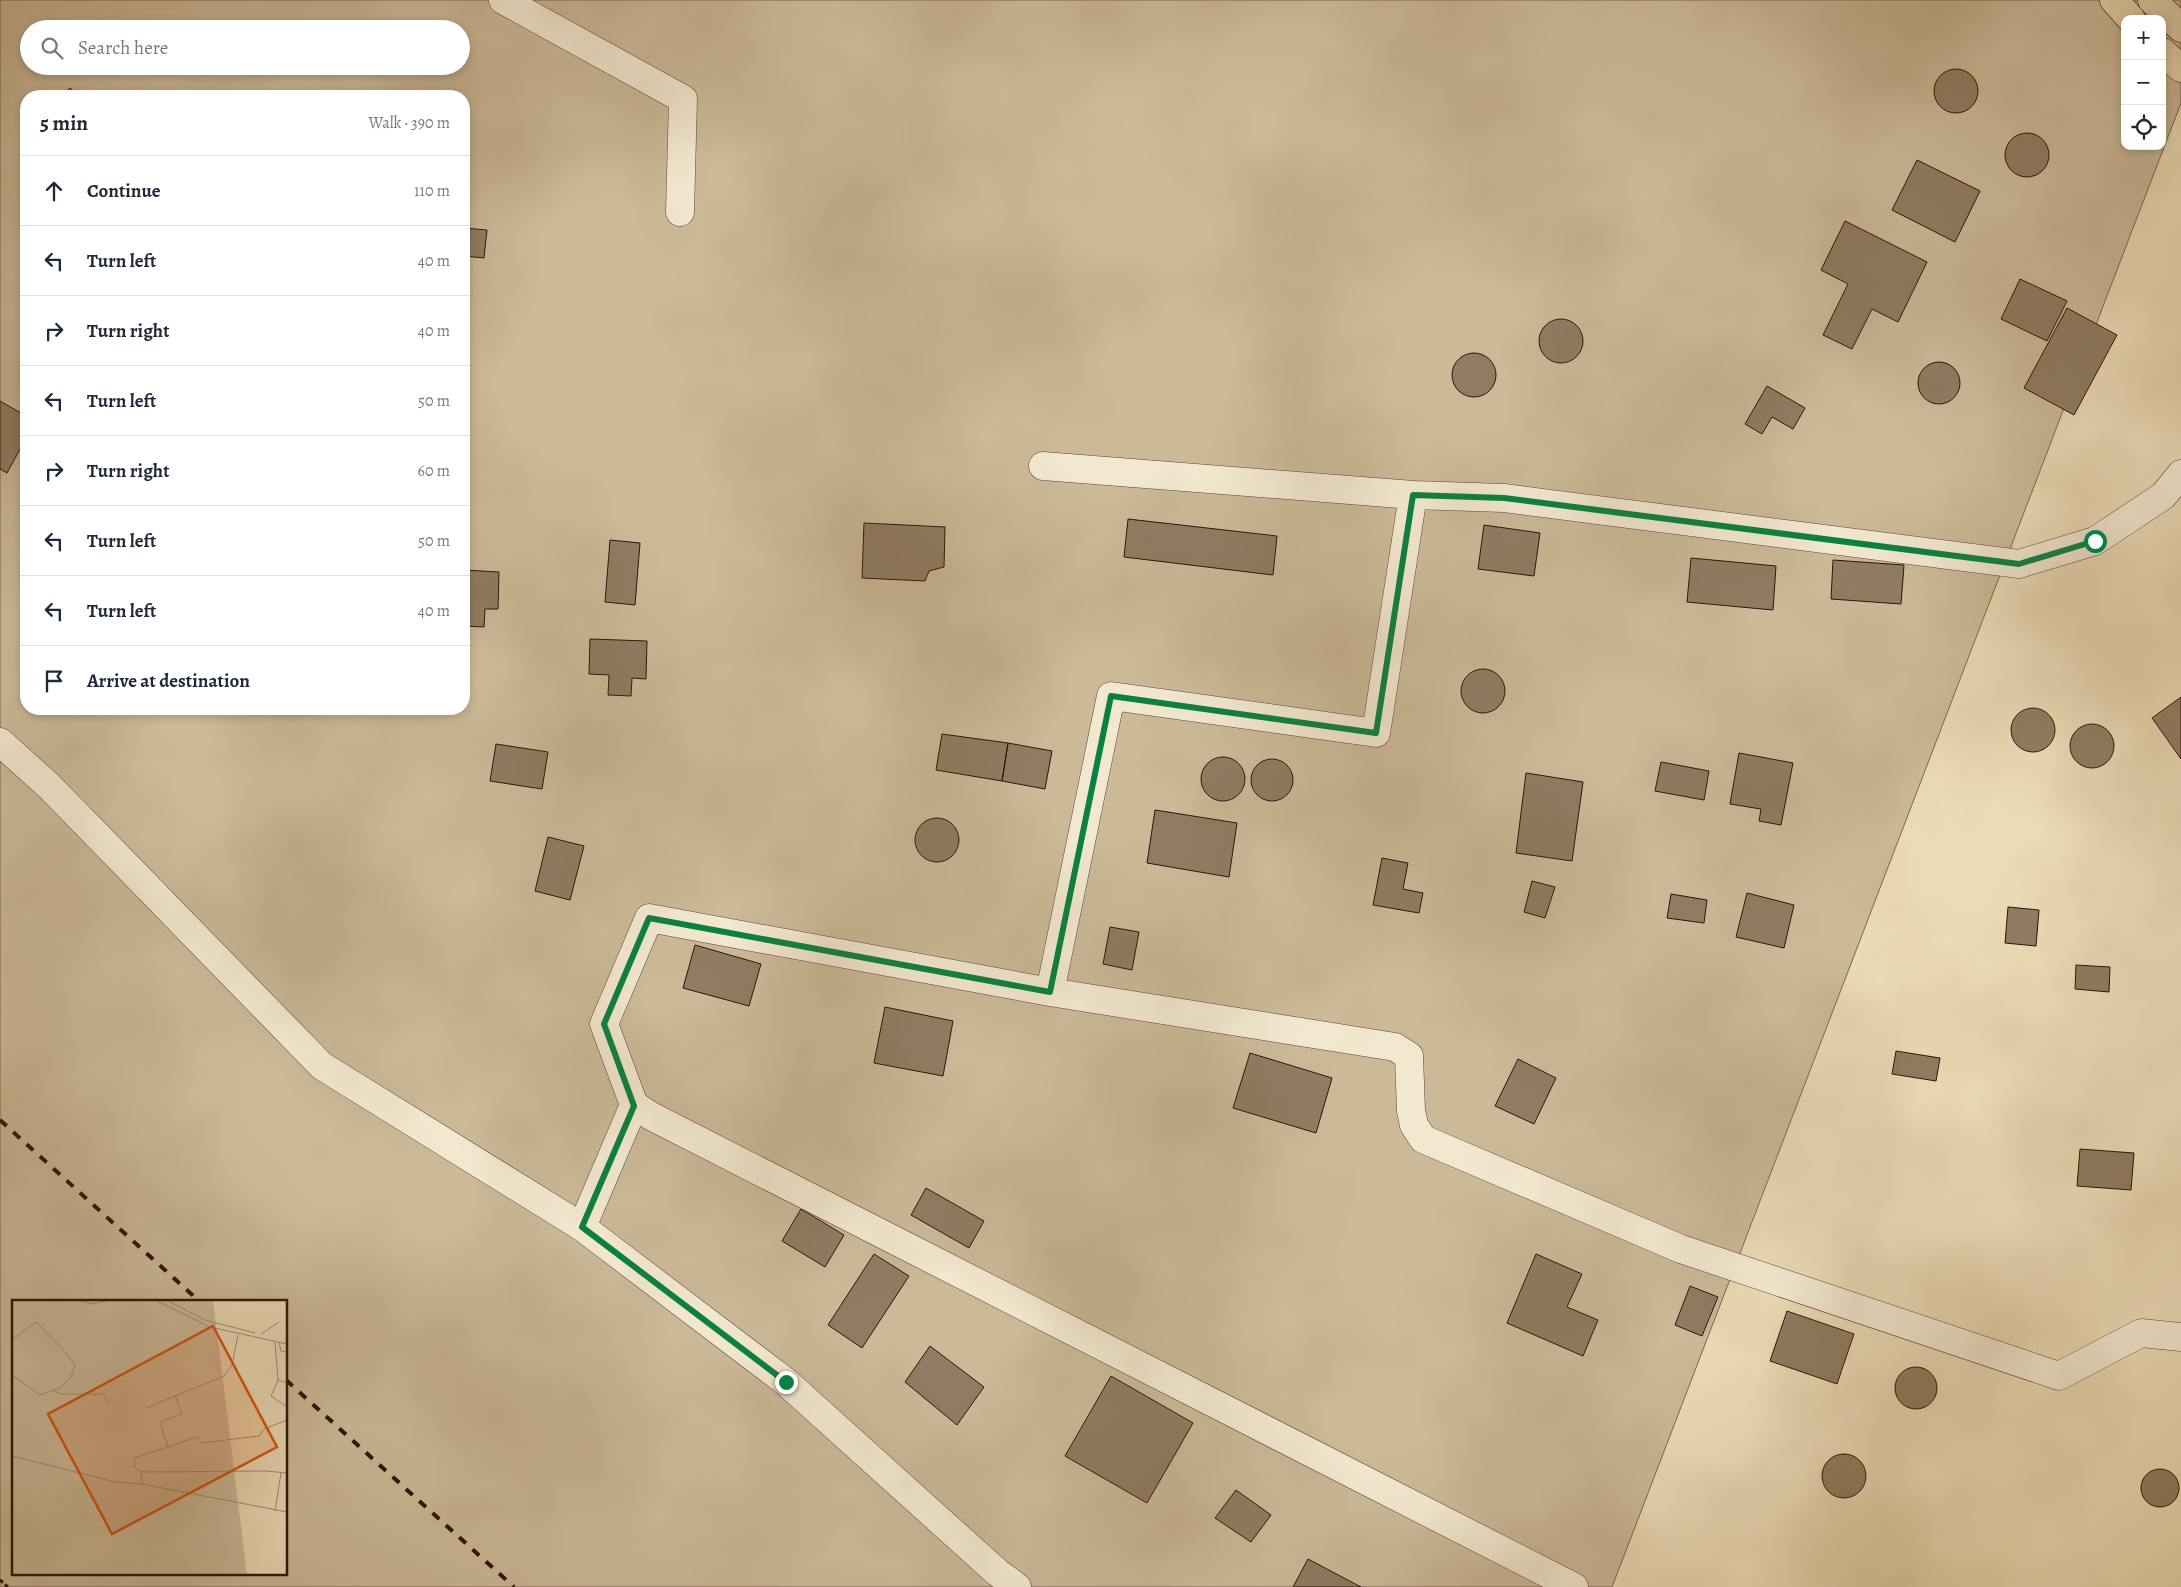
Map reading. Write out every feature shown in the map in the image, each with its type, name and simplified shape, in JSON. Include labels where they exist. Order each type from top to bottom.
[{"type":"highway","points":[[2114,0],[2127,15]]},
{"type":"highway","points":[[2152,0],[2181,28]]},
{"type":"highway","points":[[2166,55],[2181,68]]},
{"type":"street","points":[[503,0],[683,100],[680,212]]},
{"type":"street","points":[[1043,466],[1413,495],[1504,498],[2019,564],[2095,541],[2163,496],[2181,474]]},
{"type":"street","points":[[1050,992],[1111,696],[1376,733],[1413,495]]},
{"type":"street","points":[[0,742],[49,786],[322,1066],[582,1227],[786,1382],[991,1567],[1017,1587]]},
{"type":"street","points":[[1574,1587],[634,1106],[604,1024],[649,918],[1050,992],[1395,1047],[1409,1056],[1411,1111],[1414,1125],[1423,1139],[1681,1249],[2059,1376],[2141,1332],[2181,1337]]},
{"type":"street","points":[[582,1227],[634,1106]]},
{"type":"path","points":[[0,1580],[8,1587]]},
{"type":"shaded area","points":[[0,0],[2181,0],[2181,103],[2166,142],[2166,15],[2121,15],[2121,150],[2163,150],[1612,1587],[0,1587]]},
{"type":"building","points":[[1956,69],[1968,73],[1974,79],[1978,91],[1974,103],[1968,109],[1956,113],[1944,109],[1938,103],[1934,91],[1938,79],[1944,73]]},
{"type":"building","points":[[2027,133],[2039,137],[2045,143],[2049,155],[2045,167],[2039,173],[2027,177],[2015,173],[2009,167],[2005,155],[2009,143],[2015,137]]},
{"type":"building","points":[[1917,160],[1980,191],[1955,242],[1892,210]]},
{"type":"building","points":[[1845,221],[1927,262],[1898,322],[1872,309],[1852,349],[1823,335],[1848,284],[1821,270]]},
{"type":"building","points":[[470,229],[487,230],[484,258],[470,257]]},
{"type":"building","points":[[2020,279],[2067,301],[2047,341],[2001,319]]},
{"type":"building","points":[[2067,308],[2117,335],[2074,415],[2024,388]]},
{"type":"building","points":[[1561,319],[1573,323],[1579,329],[1583,341],[1579,353],[1573,359],[1561,363],[1549,359],[1543,353],[1539,341],[1543,329],[1549,323]]},
{"type":"building","points":[[1474,353],[1486,357],[1492,363],[1496,375],[1492,387],[1486,393],[1474,397],[1462,393],[1456,387],[1452,375],[1456,363],[1462,357]]},
{"type":"building","points":[[1943,362],[1951,365],[1957,371],[1960,383],[1957,395],[1951,401],[1935,404],[1927,401],[1921,395],[1918,379],[1921,371],[1927,365]]},
{"type":"building","points":[[1767,386],[1805,408],[1793,429],[1772,417],[1762,434],[1745,424]]},
{"type":"building","points":[[0,401],[20,413],[20,449],[7,473],[0,469]]},
{"type":"building","points":[[1128,519],[1277,536],[1273,575],[1124,557]]},
{"type":"building","points":[[864,523],[945,527],[944,567],[929,571],[925,581],[862,578]]},
{"type":"building","points":[[1484,525],[1540,533],[1534,576],[1478,569]]},
{"type":"building","points":[[610,540],[640,543],[635,605],[605,602]]},
{"type":"building","points":[[1691,558],[1776,566],[1773,610],[1687,602]]},
{"type":"building","points":[[1833,560],[1904,565],[1901,604],[1831,599]]},
{"type":"building","points":[[470,570],[499,572],[498,609],[485,609],[484,627],[470,626]]},
{"type":"building","points":[[590,639],[647,641],[646,679],[632,678],[631,696],[608,695],[609,675],[589,674]]},
{"type":"building","points":[[1483,669],[1495,673],[1501,679],[1505,691],[1501,703],[1495,709],[1483,713],[1471,709],[1465,703],[1461,691],[1465,679],[1471,673]]},
{"type":"building","points":[[2181,697],[2181,759],[2152,718]]},
{"type":"building","points":[[2033,708],[2045,712],[2051,718],[2055,730],[2051,742],[2045,748],[2033,752],[2021,748],[2015,742],[2011,730],[2015,718],[2021,712]]},
{"type":"building","points":[[2092,724],[2104,728],[2110,734],[2114,746],[2110,758],[2104,764],[2092,768],[2080,764],[2074,758],[2070,746],[2074,734],[2080,728]]},
{"type":"building","points":[[942,734],[1008,743],[1002,781],[936,770]]},
{"type":"building","points":[[1008,743],[1052,751],[1045,789],[1002,781]]},
{"type":"building","points":[[496,744],[548,752],[542,789],[490,781]]},
{"type":"building","points":[[1739,753],[1793,763],[1781,825],[1759,821],[1761,809],[1730,804]]},
{"type":"building","points":[[1223,757],[1235,761],[1241,767],[1245,779],[1241,791],[1235,797],[1223,801],[1211,797],[1205,791],[1201,779],[1205,767],[1211,761]]},
{"type":"building","points":[[1276,759],[1284,762],[1290,768],[1293,780],[1290,792],[1284,798],[1268,801],[1260,798],[1254,792],[1251,776],[1254,768],[1260,762]]},
{"type":"building","points":[[1661,762],[1709,771],[1704,800],[1655,791]]},
{"type":"building","points":[[1526,773],[1583,782],[1572,861],[1516,853]]},
{"type":"building","points":[[1155,810],[1237,823],[1229,877],[1147,863]]},
{"type":"building","points":[[937,818],[949,822],[955,828],[959,840],[955,852],[949,858],[937,862],[925,858],[919,852],[915,840],[919,828],[925,822]]},
{"type":"building","points":[[548,837],[584,846],[570,900],[535,891]]},
{"type":"building","points":[[1382,858],[1408,863],[1403,889],[1423,893],[1419,913],[1373,905]]},
{"type":"building","points":[[1532,881],[1555,887],[1545,918],[1524,912]]},
{"type":"building","points":[[1747,893],[1794,905],[1784,948],[1736,937]]},
{"type":"building","points":[[1671,894],[1707,900],[1704,923],[1667,918]]},
{"type":"building","points":[[2008,907],[2039,910],[2036,946],[2005,943]]},
{"type":"building","points":[[1110,927],[1139,932],[1132,970],[1103,964]]},
{"type":"building","points":[[695,945],[761,964],[749,1006],[683,988]]},
{"type":"building","points":[[2076,965],[2110,967],[2109,992],[2075,989]]},
{"type":"building","points":[[885,1007],[953,1021],[943,1076],[874,1063]]},
{"type":"building","points":[[1896,1051],[1940,1058],[1936,1081],[1892,1074]]},
{"type":"building","points":[[1250,1053],[1332,1078],[1316,1133],[1233,1108]]},
{"type":"building","points":[[1518,1059],[1556,1078],[1534,1124],[1495,1106]]},
{"type":"building","points":[[2080,1149],[2134,1153],[2131,1190],[2077,1186]]},
{"type":"building","points":[[926,1188],[984,1221],[969,1248],[911,1215]]},
{"type":"building","points":[[801,1209],[844,1235],[825,1267],[782,1241]]},
{"type":"building","points":[[874,1254],[909,1276],[862,1348],[828,1325]]},
{"type":"building","points":[[1536,1254],[1582,1274],[1567,1307],[1598,1320],[1583,1356],[1507,1323]]},
{"type":"building","points":[[1690,1286],[1718,1297],[1702,1336],[1675,1325]]},
{"type":"building","points":[[1787,1311],[1854,1334],[1837,1384],[1770,1361]]},
{"type":"building","points":[[930,1346],[984,1387],[957,1425],[905,1382]]},
{"type":"building","points":[[1920,1367],[1928,1370],[1934,1376],[1937,1388],[1934,1400],[1928,1406],[1912,1409],[1904,1406],[1898,1400],[1895,1384],[1898,1376],[1904,1370]]},
{"type":"building","points":[[1111,1376],[1193,1423],[1147,1503],[1065,1456]]},
{"type":"building","points":[[1844,1454],[1856,1458],[1862,1464],[1866,1476],[1862,1488],[1856,1494],[1844,1498],[1832,1494],[1826,1488],[1822,1476],[1826,1464],[1832,1458]]},
{"type":"building","points":[[2160,1469],[2167,1470],[2173,1475],[2178,1481],[2178,1495],[2173,1501],[2167,1506],[2160,1507],[2153,1506],[2147,1501],[2142,1495],[2141,1488],[2142,1481],[2147,1475],[2153,1470]]},
{"type":"building","points":[[1236,1490],[1271,1515],[1251,1542],[1215,1518]]},
{"type":"building","points":[[1308,1559],[1361,1587],[1293,1587]]},
{"type":"railway","points":[[0,1120],[198,1300]]},
{"type":"railway","points":[[288,1382],[514,1587]]},
{"type":"route","points":[[786,1382],[582,1227],[634,1106],[604,1024],[649,918],[1050,992],[1111,696],[1376,733],[1413,495],[1504,498],[2019,564],[2095,541]]}]
